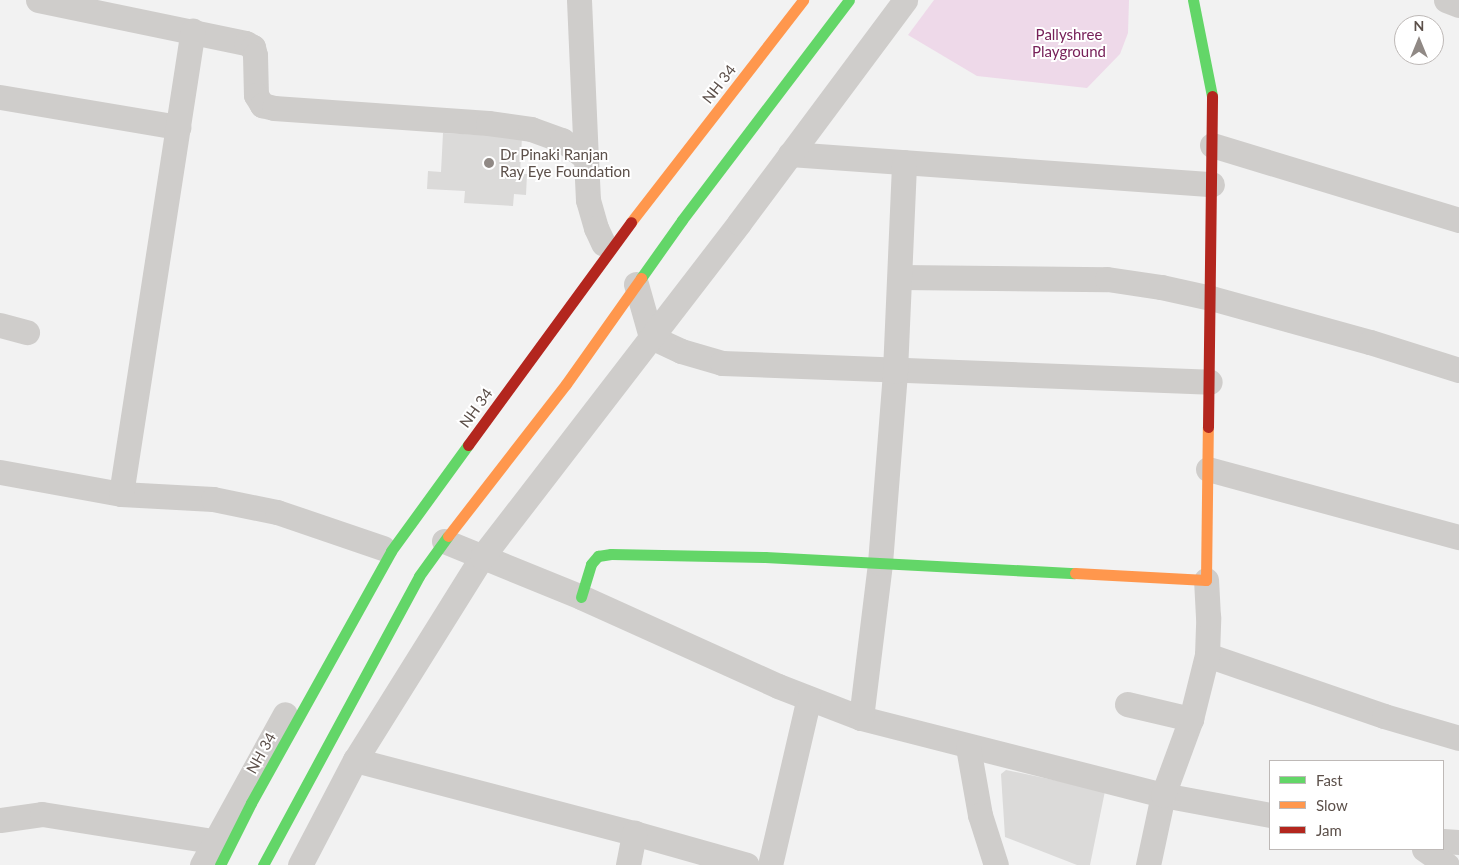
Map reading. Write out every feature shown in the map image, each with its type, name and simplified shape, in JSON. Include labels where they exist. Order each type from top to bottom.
[{"type":"main road","name":"NH 34","points":[[220,865],[266,777],[391,551],[608,252],[802,0]]},
{"type":"main road","points":[[263,865],[419,576],[566,384],[688,212],[848,0]]},
{"type":"main road","points":[[581,597],[591,564],[598,556],[611,554],[765,557],[880,562],[1206,580],[1213,101],[1193,0]]},
{"type":"street","points":[[38,0],[246,43],[253,47],[256,95],[262,105],[274,108],[488,123],[531,129],[562,140],[586,158]]},
{"type":"street","points":[[579,0],[588,200],[596,228],[603,243]]},
{"type":"street","points":[[202,865],[213,841],[291,703],[383,548],[444,462],[510,376],[603,243],[793,0]]},
{"type":"street","points":[[300,865],[355,760],[482,556],[651,337],[905,0]]},
{"type":"street","points":[[1446,0],[1459,6]]},
{"type":"street","points":[[120,494],[193,31]]},
{"type":"street","points":[[0,97],[178,127]]},
{"type":"street","points":[[1212,145],[1459,220]]},
{"type":"street","points":[[790,154],[1212,184]]},
{"type":"street","points":[[861,718],[880,562],[895,370],[904,162]]},
{"type":"street","points":[[900,276],[1107,279],[1211,298],[1370,342],[1459,370]]},
{"type":"street","points":[[636,284],[651,337],[681,352],[722,363],[1210,382]]},
{"type":"street","points":[[0,325],[27,332]]},
{"type":"street","points":[[1208,469],[1459,537]]},
{"type":"street","points":[[0,472],[120,494],[213,500],[277,512],[383,548]]},
{"type":"street","points":[[444,542],[581,597],[809,698],[861,718],[968,747],[1162,794],[1269,815]]},
{"type":"street","points":[[1148,865],[1162,794],[1191,719],[1207,655],[1208,617],[1206,580]]},
{"type":"street","points":[[1207,655],[1384,716],[1459,738]]},
{"type":"street","points":[[770,865],[809,698]]},
{"type":"street","points":[[1127,704],[1191,719]]},
{"type":"street","points":[[968,747],[980,815],[996,865]]},
{"type":"street","points":[[355,760],[634,833],[747,865]]},
{"type":"street","points":[[0,820],[42,814],[59,815],[213,841]]},
{"type":"street","points":[[628,865],[634,833]]},
{"type":"street","points":[[1444,841],[1459,842]]},
{"type":"street","points":[[1425,850],[1447,865]]},
{"type":"green space","name":"Pallyshree Playground","points":[[934,0],[1129,0],[1128,33],[1120,54],[1087,88],[977,76],[908,35]]},
{"type":"building","points":[[443,133],[522,137],[520,174],[527,174],[526,195],[514,194],[513,206],[464,203],[465,191],[427,189],[428,171],[441,172]]},
{"type":"building","points":[[1006,770],[1105,791],[1090,865],[1077,865],[1005,837],[1001,774]]},
{"type":"traffic: fast","points":[[641,278],[682,220],[849,0]]},
{"type":"traffic: fast","points":[[1193,0],[1212,96]]},
{"type":"traffic: fast","points":[[220,865],[251,803],[391,551],[468,445]]},
{"type":"traffic: fast","points":[[263,865],[419,576],[448,536]]},
{"type":"traffic: fast","points":[[581,597],[591,564],[598,556],[611,554],[765,557],[1075,573]]},
{"type":"traffic: slow","points":[[631,222],[803,0]]},
{"type":"traffic: slow","points":[[448,536],[566,384],[641,278]]},
{"type":"traffic: slow","points":[[1075,573],[1206,580],[1208,427]]},
{"type":"traffic: jam","points":[[1208,427],[1212,96]]},
{"type":"traffic: jam","points":[[468,445],[631,222]]},
{"type":"place","name":"Dr Pinaki Ranjan Ray Eye Foundation","points":[[489,163]]}]
